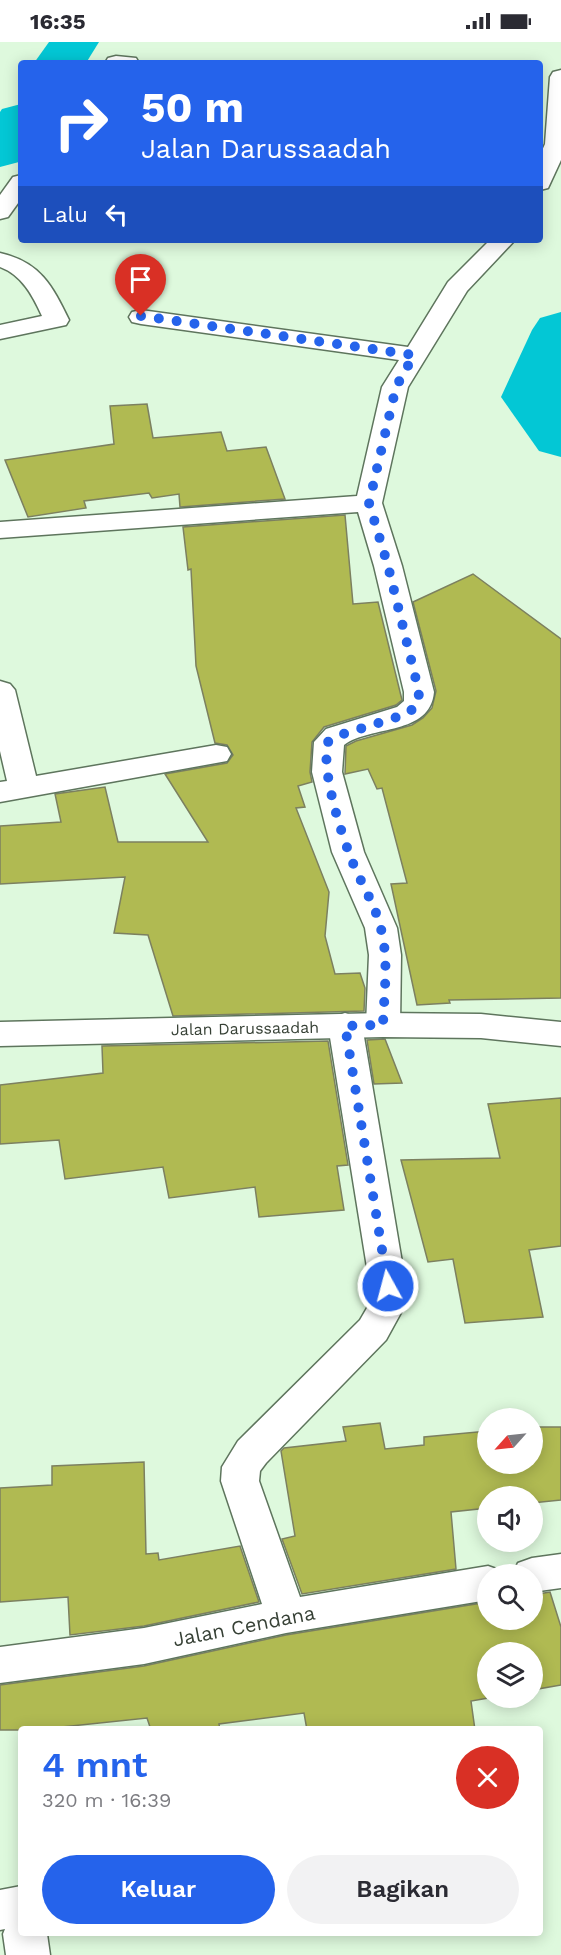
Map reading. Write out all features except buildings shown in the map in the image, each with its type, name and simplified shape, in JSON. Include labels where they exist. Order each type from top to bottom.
[{"type":"street","points":[[543,175],[555,144],[561,77]]},
{"type":"street","points":[[0,212],[18,186]]},
{"type":"street","points":[[383,1025],[385,954],[381,928],[348,852],[327,772],[328,742],[337,736],[407,714],[418,704],[419,692],[388,566],[369,503],[396,387],[457,287],[500,243]]},
{"type":"street","points":[[0,260],[12,261],[38,284],[57,320],[0,332]]},
{"type":"street","points":[[141,316],[414,355]]},
{"type":"street","points":[[0,530],[369,503]]},
{"type":"street","points":[[0,690],[12,790],[216,754]]},
{"type":"street","name":"Jalan Darussaadah","points":[[0,1034],[383,1025],[481,1026],[561,1034]]},
{"type":"street","points":[[285,1616],[240,1481],[241,1467],[252,1452],[373,1330],[385,1309],[388,1286],[345,1026]]},
{"type":"street","points":[[543,1573],[561,1571]]},
{"type":"street","name":"Jalan Cendana","points":[[0,1665],[144,1646],[285,1616],[477,1585]]},
{"type":"street","points":[[0,1910],[18,1907]]},
{"type":"street","points":[[25,1936],[28,1955]]},
{"type":"waterway","points":[[62,60],[74,42]]},
{"type":"waterway","points":[[0,151],[18,124]]},
{"type":"waterway","points":[[561,330],[531,397],[561,438]]},
{"type":"route","points":[[141,316],[414,355],[396,387],[369,503],[388,566],[419,692],[418,704],[407,714],[337,736],[328,742],[327,748],[327,772],[348,852],[381,928],[385,954],[383,1025],[345,1026],[388,1286]]}]
